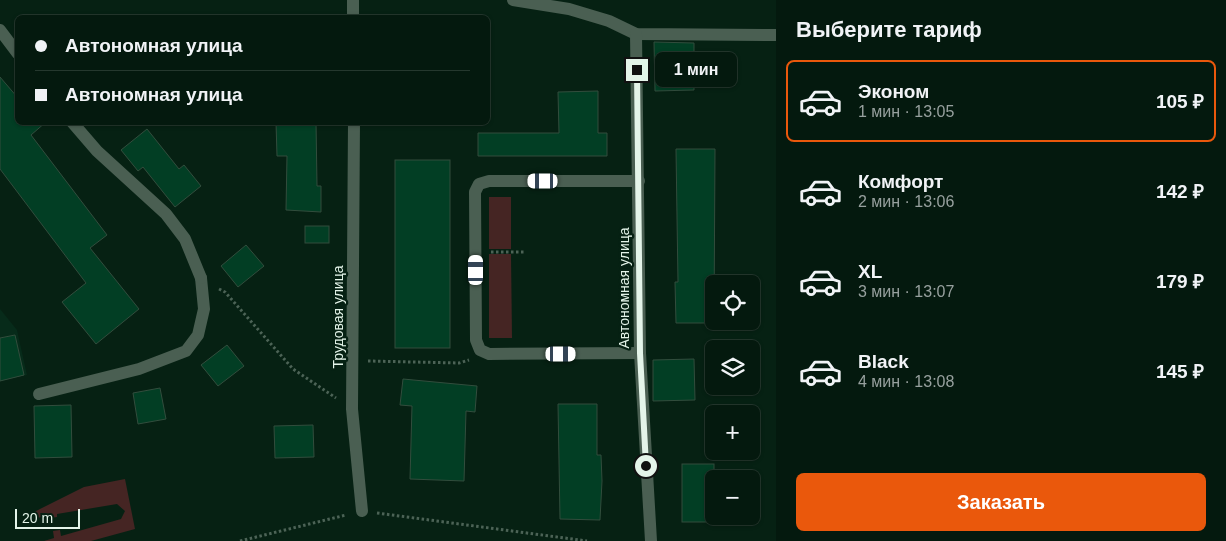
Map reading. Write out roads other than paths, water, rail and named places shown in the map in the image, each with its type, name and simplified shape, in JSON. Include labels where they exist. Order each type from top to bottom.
[{"type":"street","points":[[353,0],[354,15]]},
{"type":"street","points":[[513,0],[569,9],[609,21],[636,34],[776,36]]},
{"type":"street","points":[[0,30],[15,50]]},
{"type":"street","name":"Автономная улица","points":[[636,34],[640,353],[651,541]]},
{"type":"street","points":[[39,394],[139,369],[186,351],[198,335],[204,309],[201,278],[185,239],[166,214],[97,151],[75,125]]},
{"type":"street","name":"Трудовая улица","points":[[354,125],[352,409],[362,511]]},
{"type":"street","points":[[638,181],[483,182],[479,184],[475,192],[476,340],[480,350],[489,354],[640,353]]}]
